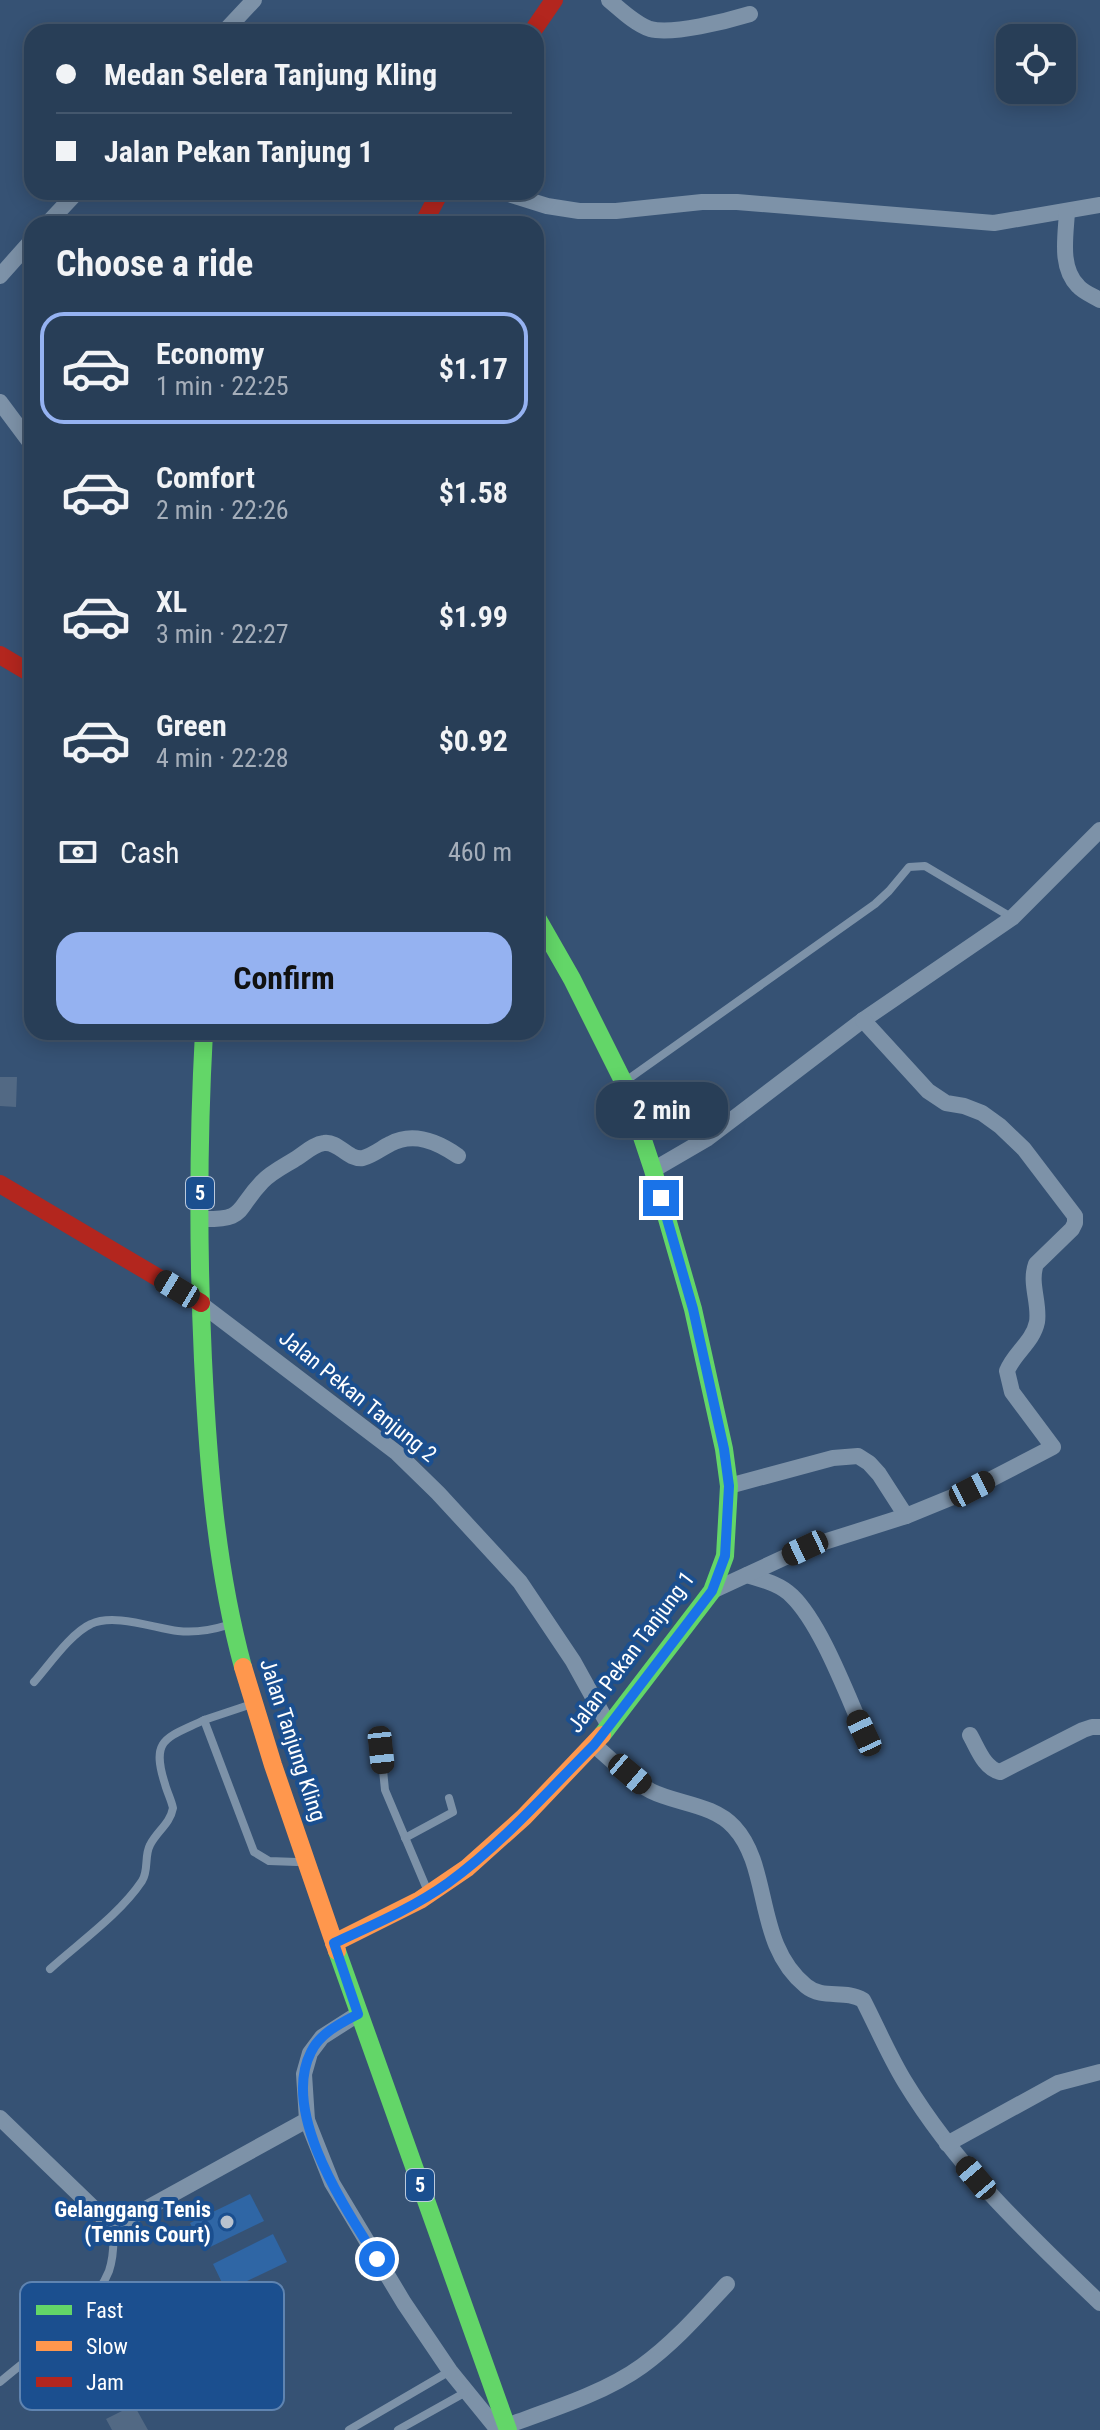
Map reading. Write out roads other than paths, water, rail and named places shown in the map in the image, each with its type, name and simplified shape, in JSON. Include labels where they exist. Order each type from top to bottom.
[{"type":"main road","points":[[538,24],[554,0]]},
{"type":"main road","points":[[0,655],[24,669]]},
{"type":"main road","name":"Jalan Pekan Tanjung 1","points":[[334,1943],[408,1908],[484,1854],[594,1745],[712,1591],[725,1556],[729,1486],[724,1449],[693,1309],[653,1170],[624,1083],[544,930]]},
{"type":"main road","name":"Jalan Tanjung Kling","points":[[204,1040],[199,1219],[205,1421],[210,1481],[233,1623],[253,1704],[504,2429]]},
{"type":"main road","name":"Jalan Pekan Tanjung 2","points":[[0,1184],[201,1303]]},
{"type":"street","points":[[232,24],[254,0]]},
{"type":"street","points":[[609,0],[652,29],[722,22],[750,14]]},
{"type":"street","points":[[54,216],[70,200]]},
{"type":"street","points":[[528,200],[579,211],[737,202],[994,223],[1100,205]]},
{"type":"street","points":[[1067,211],[1065,258],[1070,276],[1079,289],[1100,300]]},
{"type":"street","points":[[0,276],[24,249]]},
{"type":"street","points":[[0,402],[24,434]]},
{"type":"street","points":[[653,1170],[708,1138],[863,1020],[1012,918],[1100,830]]},
{"type":"street","points":[[712,1591],[805,1548],[906,1516],[972,1489],[1053,1447],[1012,1392],[1007,1371],[1035,1329],[1037,1308],[1033,1271],[1036,1264],[1072,1229],[1075,1216],[1024,1149],[1000,1126],[982,1113],[946,1103],[928,1091],[863,1020]]},
{"type":"street","points":[[199,1219],[232,1217],[243,1210],[263,1181],[325,1143],[335,1145],[353,1157],[363,1158],[395,1141],[426,1139],[458,1156]]},
{"type":"street","name":"Jalan Pekan Tanjung 2","points":[[201,1303],[397,1453],[438,1493],[520,1582],[573,1661],[609,1726]]},
{"type":"street","points":[[729,1486],[833,1458],[858,1456],[879,1474],[906,1516]]},
{"type":"street","points":[[747,1575],[772,1582],[791,1594],[805,1612],[864,1733]]},
{"type":"street","points":[[970,1735],[985,1761],[994,1771],[1000,1772],[1083,1730],[1100,1727]]},
{"type":"street","points":[[594,1745],[648,1789],[716,1814],[734,1827],[748,1851],[771,1933],[792,1971],[806,1987],[818,1993],[854,1994],[863,2000],[904,2080],[947,2144],[990,2196],[1100,2303]]},
{"type":"street","points":[[358,2014],[322,2037],[310,2053],[304,2074],[307,2120],[332,2183],[404,2303],[450,2371],[504,2429],[560,2407],[635,2371],[670,2343],[727,2284]]},
{"type":"street","points":[[947,2144],[1058,2083],[1100,2072]]},
{"type":"street","points":[[0,2118],[113,2227],[307,2120]]},
{"type":"lane","points":[[624,1083],[875,904],[909,867],[925,866],[1012,918]]},
{"type":"lane","points":[[34,1682],[79,1632],[101,1620],[182,1631],[213,1629],[233,1623]]},
{"type":"lane","points":[[50,1969],[120,1906],[143,1880],[149,1846],[165,1826],[173,1808],[158,1761],[158,1750],[168,1738],[204,1720],[253,1704]]},
{"type":"lane","points":[[204,1720],[254,1852],[269,1861],[306,1861]]},
{"type":"lane","points":[[381,1750],[385,1790],[429,1895]]},
{"type":"lane","points":[[405,1838],[453,1812],[449,1798]]},
{"type":"lane","points":[[103,2282],[114,2249],[113,2227]]},
{"type":"lane","points":[[0,2382],[20,2365]]},
{"type":"lane","points":[[349,2430],[450,2371]]},
{"type":"lane","points":[[398,2430],[467,2392]]},
{"type":"place","name":"Gelanggang Tenis (Tennis Court)","points":[[227,2222]]}]
